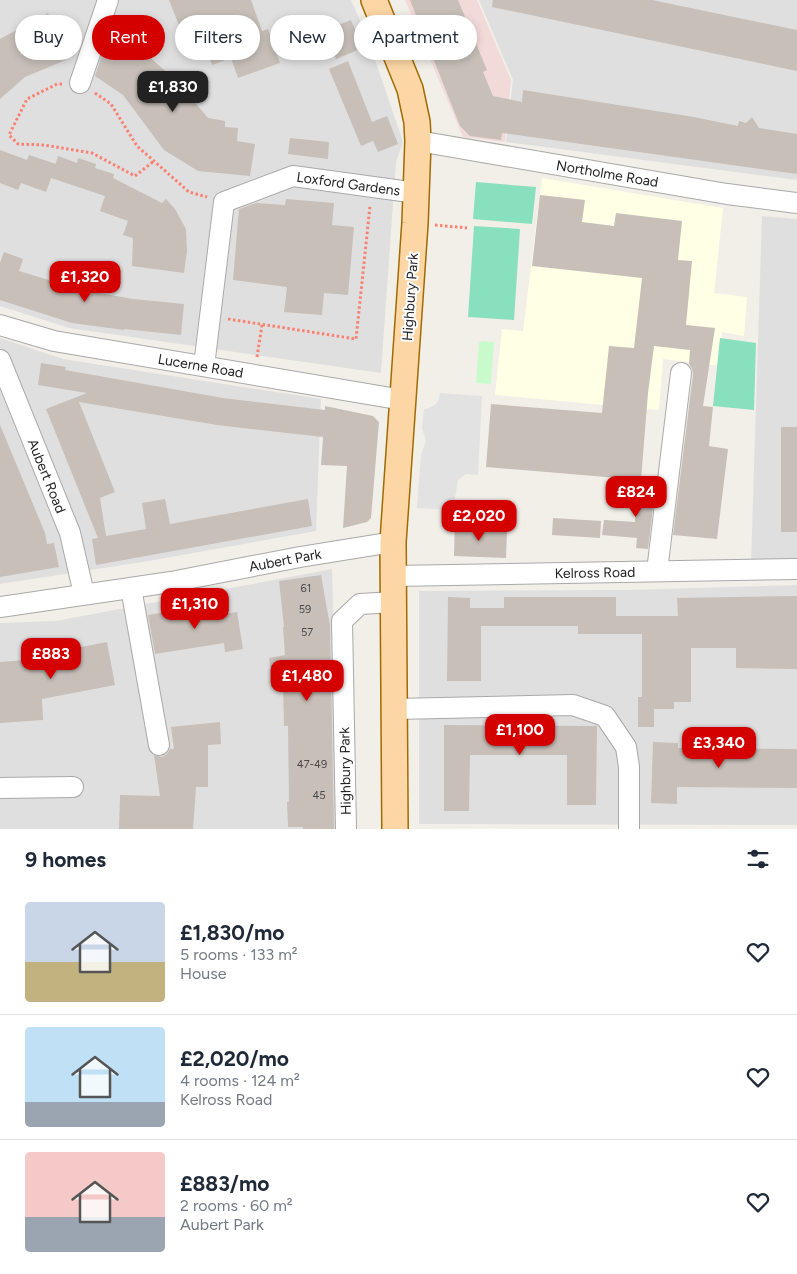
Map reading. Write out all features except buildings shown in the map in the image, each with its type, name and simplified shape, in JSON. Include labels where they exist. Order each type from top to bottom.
[{"type":"main road","name":"Highbury Park","points":[[374,0],[410,90],[417,122],[418,141],[417,193],[393,542],[395,829]]},
{"type":"street","points":[[80,83],[108,0]]},
{"type":"street","name":"Northolme Road","points":[[418,141],[727,194],[797,203]]},
{"type":"street","name":"Loxford Gardens","points":[[224,202],[292,176],[417,193]]},
{"type":"street","points":[[204,366],[224,202]]},
{"type":"street","name":"Lucerne Road","points":[[0,325],[54,341],[403,400]]},
{"type":"street","name":"Aubert Road","points":[[0,360],[70,533],[84,594]]},
{"type":"street","points":[[657,572],[680,374]]},
{"type":"street","name":"Aubert Park","points":[[0,607],[131,588],[393,542]]},
{"type":"street","name":"Kelross Road","points":[[393,576],[797,569]]},
{"type":"street","points":[[131,588],[159,745]]},
{"type":"street","name":"Highbury Park","points":[[346,829],[342,621],[360,604],[394,602]]},
{"type":"street","points":[[395,709],[573,704],[605,716],[626,748],[629,767],[629,829]]},
{"type":"street","points":[[0,788],[73,787]]},
{"type":"path","points":[[154,161],[135,176],[92,153],[44,145],[18,144],[9,134],[27,99],[57,84],[80,83],[111,104],[137,146],[154,161],[189,192],[224,202]]},
{"type":"path","points":[[210,316],[356,339],[372,187]]},
{"type":"path","points":[[415,223],[467,228]]},
{"type":"path","points":[[255,375],[262,325]]},
{"type":"shaded area","points":[[0,0],[351,0],[358,15],[354,15],[354,60],[375,60],[403,142],[396,162],[381,373],[69,328],[0,306]]},
{"type":"shaded area","points":[[405,0],[477,0],[511,80],[505,142],[463,137],[430,60],[477,60],[477,15],[411,15]]},
{"type":"shaded area","points":[[479,0],[797,0],[797,180],[506,142],[513,80]]},
{"type":"shaded area","points":[[542,178],[723,208],[714,293],[747,297],[744,336],[722,332],[720,366],[663,359],[659,410],[495,395],[502,329],[523,331]]},
{"type":"shaded area","points":[[762,216],[797,219],[797,562],[751,563]]},
{"type":"shaded area","points":[[0,338],[63,359],[321,399],[316,531],[143,562],[0,584]]},
{"type":"shaded area","points":[[440,393],[482,396],[478,475],[466,474],[458,480],[453,510],[417,508],[421,454],[426,441],[422,428],[424,409],[435,405]]},
{"type":"shaded area","points":[[332,569],[339,829],[0,829],[0,623],[56,621]]},
{"type":"shaded area","points":[[797,585],[797,825],[419,824],[419,591],[629,590]]},
{"type":"green space","points":[[476,182],[536,187],[532,224],[473,219]]},
{"type":"green space","points":[[474,226],[520,229],[514,320],[468,317]]},
{"type":"green space","points":[[720,338],[756,343],[754,410],[713,406]]},
{"type":"green space","points":[[482,341],[494,342],[491,384],[476,383],[479,343]]}]
